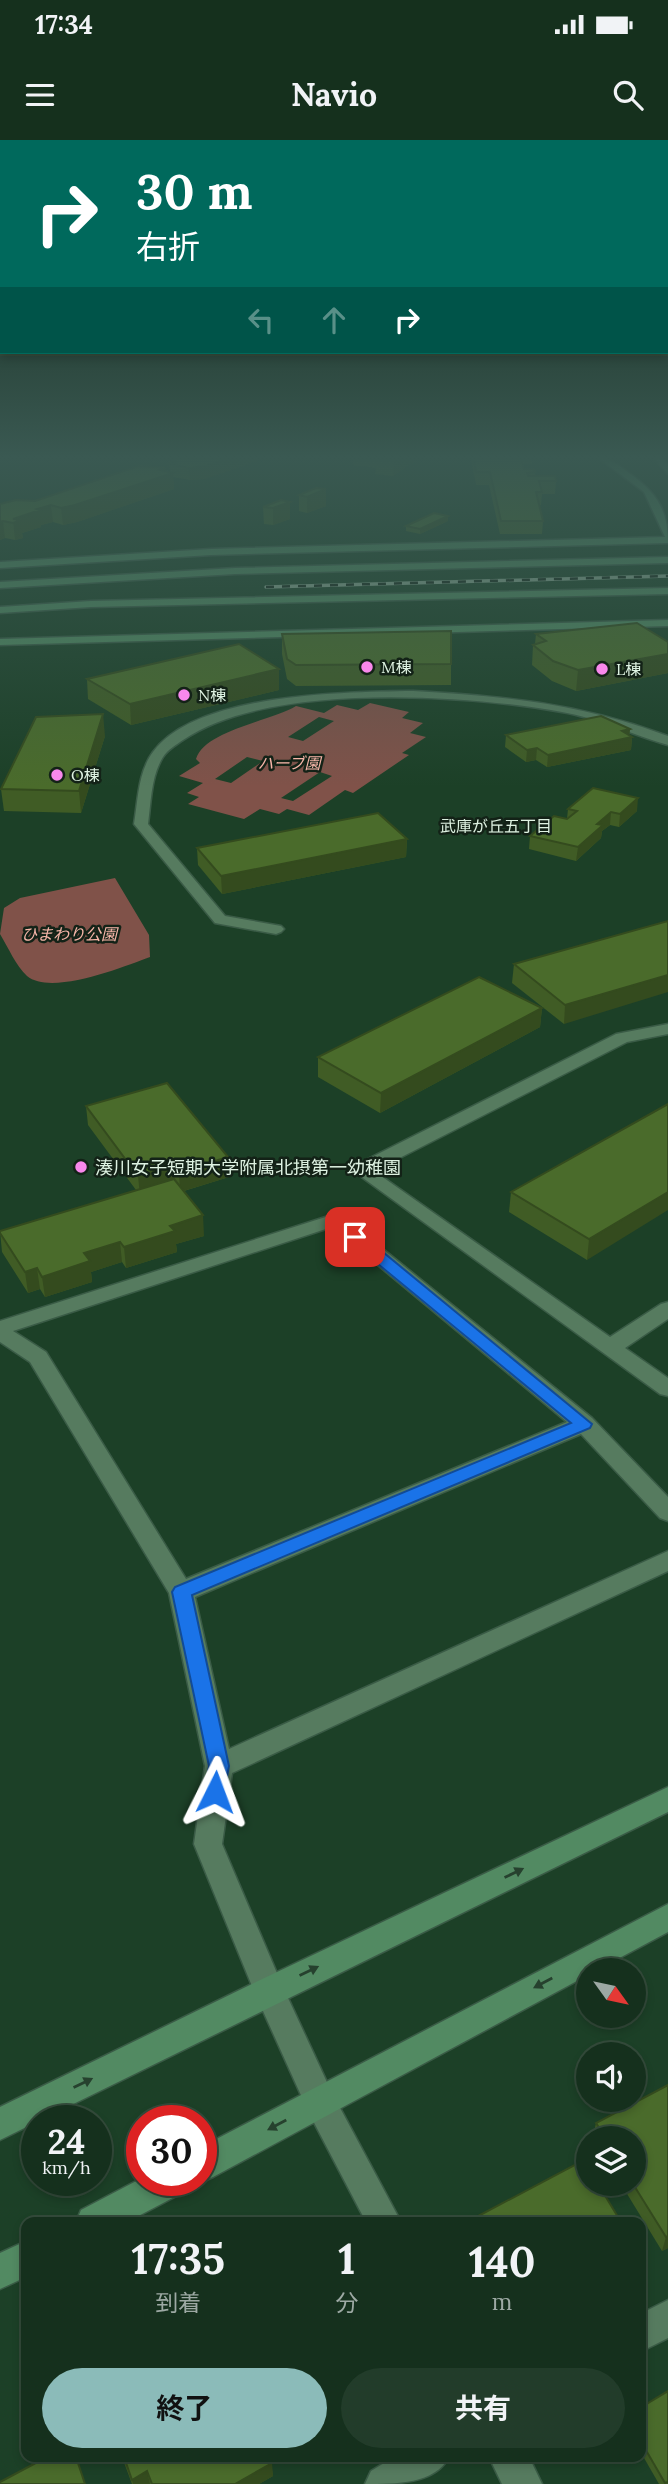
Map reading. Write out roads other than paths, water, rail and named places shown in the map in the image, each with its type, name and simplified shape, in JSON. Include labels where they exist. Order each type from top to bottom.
[{"type":"main road","points":[[0,584],[235,571],[338,568]]},
{"type":"main road","points":[[0,592],[277,578],[653,568]]},
{"type":"main road","points":[[0,611],[91,604],[668,591]]},
{"type":"main road","points":[[0,611],[668,600]]},
{"type":"main road","points":[[0,620],[126,611]]},
{"type":"main road","points":[[0,642],[668,623]]},
{"type":"main road","points":[[0,2124],[668,1799]]},
{"type":"main road","points":[[217,2157],[668,1917]]},
{"type":"main road","points":[[102,2217],[142,2196]]},
{"type":"main road","points":[[0,2272],[21,2261]]},
{"type":"street","points":[[276,929],[220,920],[141,824],[149,777],[156,758],[163,748],[205,723],[254,707],[289,700],[454,695],[564,709],[668,741]]},
{"type":"street","points":[[668,1029],[622,1038],[361,1170],[668,1389]]},
{"type":"street","points":[[0,1330],[335,1220],[584,1424],[668,1512]]},
{"type":"street","points":[[611,1347],[668,1309]]},
{"type":"street","points":[[0,1330],[38,1357],[181,1592],[219,1766],[208,1844],[269,1991],[320,2102],[381,2217]]},
{"type":"street","points":[[181,1592],[584,1424]]},
{"type":"street","points":[[219,1766],[668,1560]]},
{"type":"street","points":[[646,2331],[668,2318]]},
{"type":"street","points":[[384,2484],[421,2462]]},
{"type":"street","points":[[511,2462],[523,2484]]},
{"type":"railway","points":[[266,587],[668,576]]},
{"type":"place","name":"M棟","points":[[367,667]]},
{"type":"place","name":"L棟","points":[[602,669]]},
{"type":"place","name":"N棟","points":[[184,695]]},
{"type":"place","name":"O棟","points":[[57,775]]},
{"type":"place","name":"湊川女子短期大学附属北摂第一幼稚園","points":[[81,1167]]},
{"type":"district","name":"武庫が丘五丁目","points":[[496,826]]},
{"type":"park label","name":"ハーブ園","points":[[289,763]]},
{"type":"park label","name":"ひまわり公園","points":[[69,934]]}]
